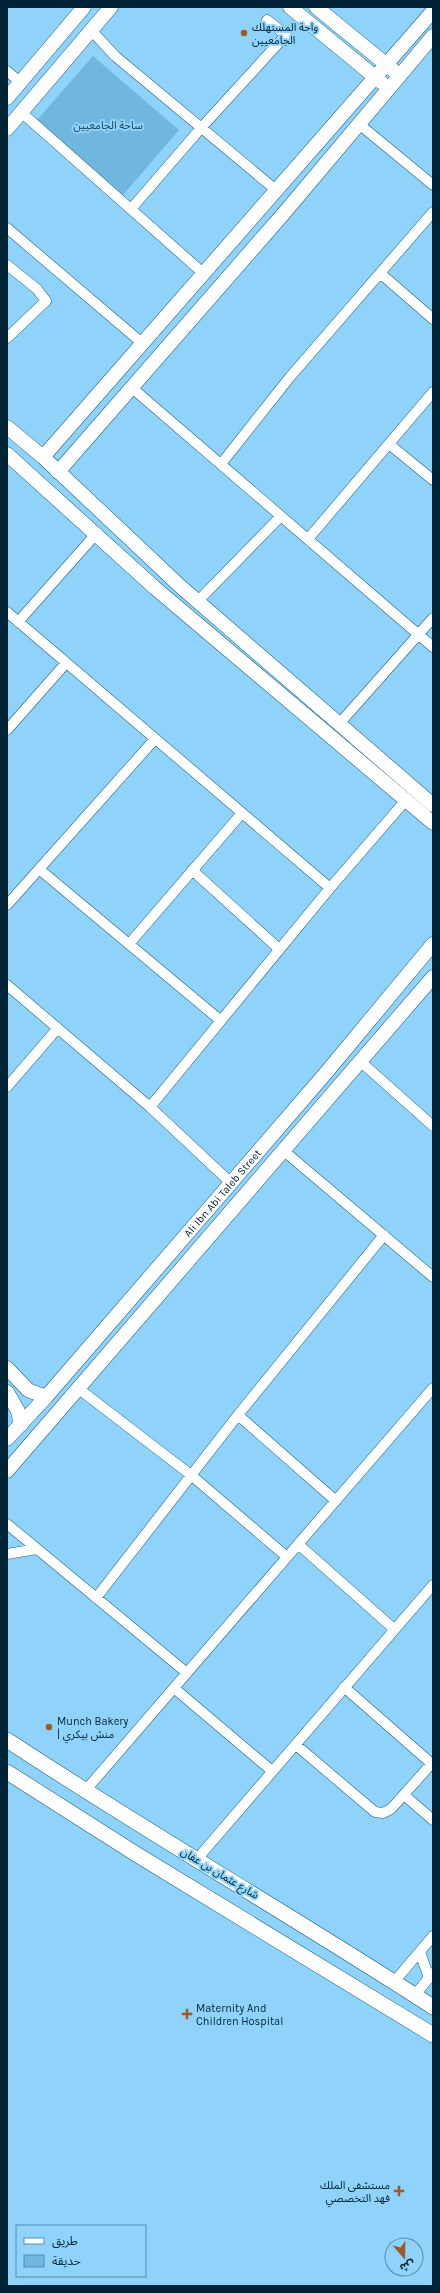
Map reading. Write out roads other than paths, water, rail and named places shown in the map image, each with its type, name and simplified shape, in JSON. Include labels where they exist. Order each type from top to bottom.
[{"type":"main road","name":"شارع عثمان بن عفان","points":[[7,1740],[85,1791],[197,1859],[433,2007]]},
{"type":"main road","points":[[7,1772],[48,1800],[433,2035]]},
{"type":"street","points":[[7,98],[84,7]]},
{"type":"street","points":[[7,129],[110,7]]},
{"type":"street","points":[[290,7],[389,88]]},
{"type":"street","points":[[316,7],[400,75]]},
{"type":"street","points":[[43,458],[385,64],[433,11]]},
{"type":"street","points":[[131,209],[201,128],[286,35],[267,20]]},
{"type":"street","points":[[91,30],[115,56],[276,190]]},
{"type":"street","points":[[58,472],[285,212],[433,36]]},
{"type":"street","points":[[7,71],[20,82]]},
{"type":"street","points":[[21,112],[203,273]]},
{"type":"street","points":[[359,124],[433,185]]},
{"type":"street","points":[[220,464],[290,377],[433,212]]},
{"type":"street","points":[[7,228],[142,343]]},
{"type":"street","points":[[7,265],[37,289],[46,301],[7,338]]},
{"type":"street","points":[[380,273],[433,319]]},
{"type":"street","points":[[131,388],[433,647]]},
{"type":"street","points":[[308,539],[433,392]]},
{"type":"street","points":[[7,427],[43,458],[198,601],[433,805]]},
{"type":"street","points":[[389,444],[433,480]]},
{"type":"street","points":[[7,454],[155,588],[433,823]]},
{"type":"street","points":[[198,601],[281,516]]},
{"type":"street","points":[[18,622],[96,534]]},
{"type":"street","points":[[7,612],[330,888]]},
{"type":"street","points":[[339,724],[433,618]]},
{"type":"street","points":[[7,730],[66,663]]},
{"type":"street","points":[[7,905],[155,739]]},
{"type":"street","points":[[150,1107],[279,949],[406,800]]},
{"type":"street","points":[[128,944],[242,812]]},
{"type":"street","points":[[39,869],[220,1020]]},
{"type":"street","points":[[192,870],[279,949]]},
{"type":"street","name":"Ali Ibn Abi Taleb Street","points":[[7,1439],[46,1397],[230,1182],[325,1074],[433,944]]},
{"type":"street","name":"Ali Ibn Abi Taleb Street","points":[[7,1471],[433,976]]},
{"type":"street","points":[[7,985],[150,1107],[230,1182]]},
{"type":"street","points":[[7,1087],[57,1029]]},
{"type":"street","points":[[360,1061],[433,1126]]},
{"type":"street","points":[[284,1150],[433,1277]]},
{"type":"street","points":[[96,1598],[238,1415],[384,1235]]},
{"type":"street","points":[[7,1368],[21,1383],[36,1395],[46,1397]]},
{"type":"street","points":[[20,1425],[18,1411],[8,1393],[17,1392],[21,1383]]},
{"type":"street","points":[[7,1736],[85,1791],[433,1388]]},
{"type":"street","points":[[79,1389],[191,1476],[287,1557]]},
{"type":"street","points":[[238,1415],[336,1501]]},
{"type":"street","points":[[9,1529],[37,1548],[187,1673]]},
{"type":"street","points":[[298,1544],[394,1629]]},
{"type":"street","points":[[7,1554],[37,1548]]},
{"type":"street","points":[[197,1859],[433,1585]]},
{"type":"street","points":[[296,1745],[375,1812],[383,1813],[390,1809],[432,1763],[344,1687]]},
{"type":"street","points":[[174,1688],[272,1771]]},
{"type":"street","points":[[7,1780],[48,1800]]},
{"type":"street","points":[[404,1795],[433,1820]]},
{"type":"street","points":[[394,1982],[433,1936]]},
{"type":"street","points":[[415,1995],[431,1975],[420,1952]]},
{"type":"place","name":"واحة المستهلك الجامعيين","points":[[244,33]]},
{"type":"place","name":"Munch Bakery | منش بيكري","points":[[49,1727]]},
{"type":"place","name":"Maternity And Children Hospital","points":[[187,2014]]},
{"type":"place","name":"مستشفى الملك فهد التخصصي","points":[[399,2191]]},
{"type":"park label","name":"ساحة الجامعيين","points":[[108,125]]}]
